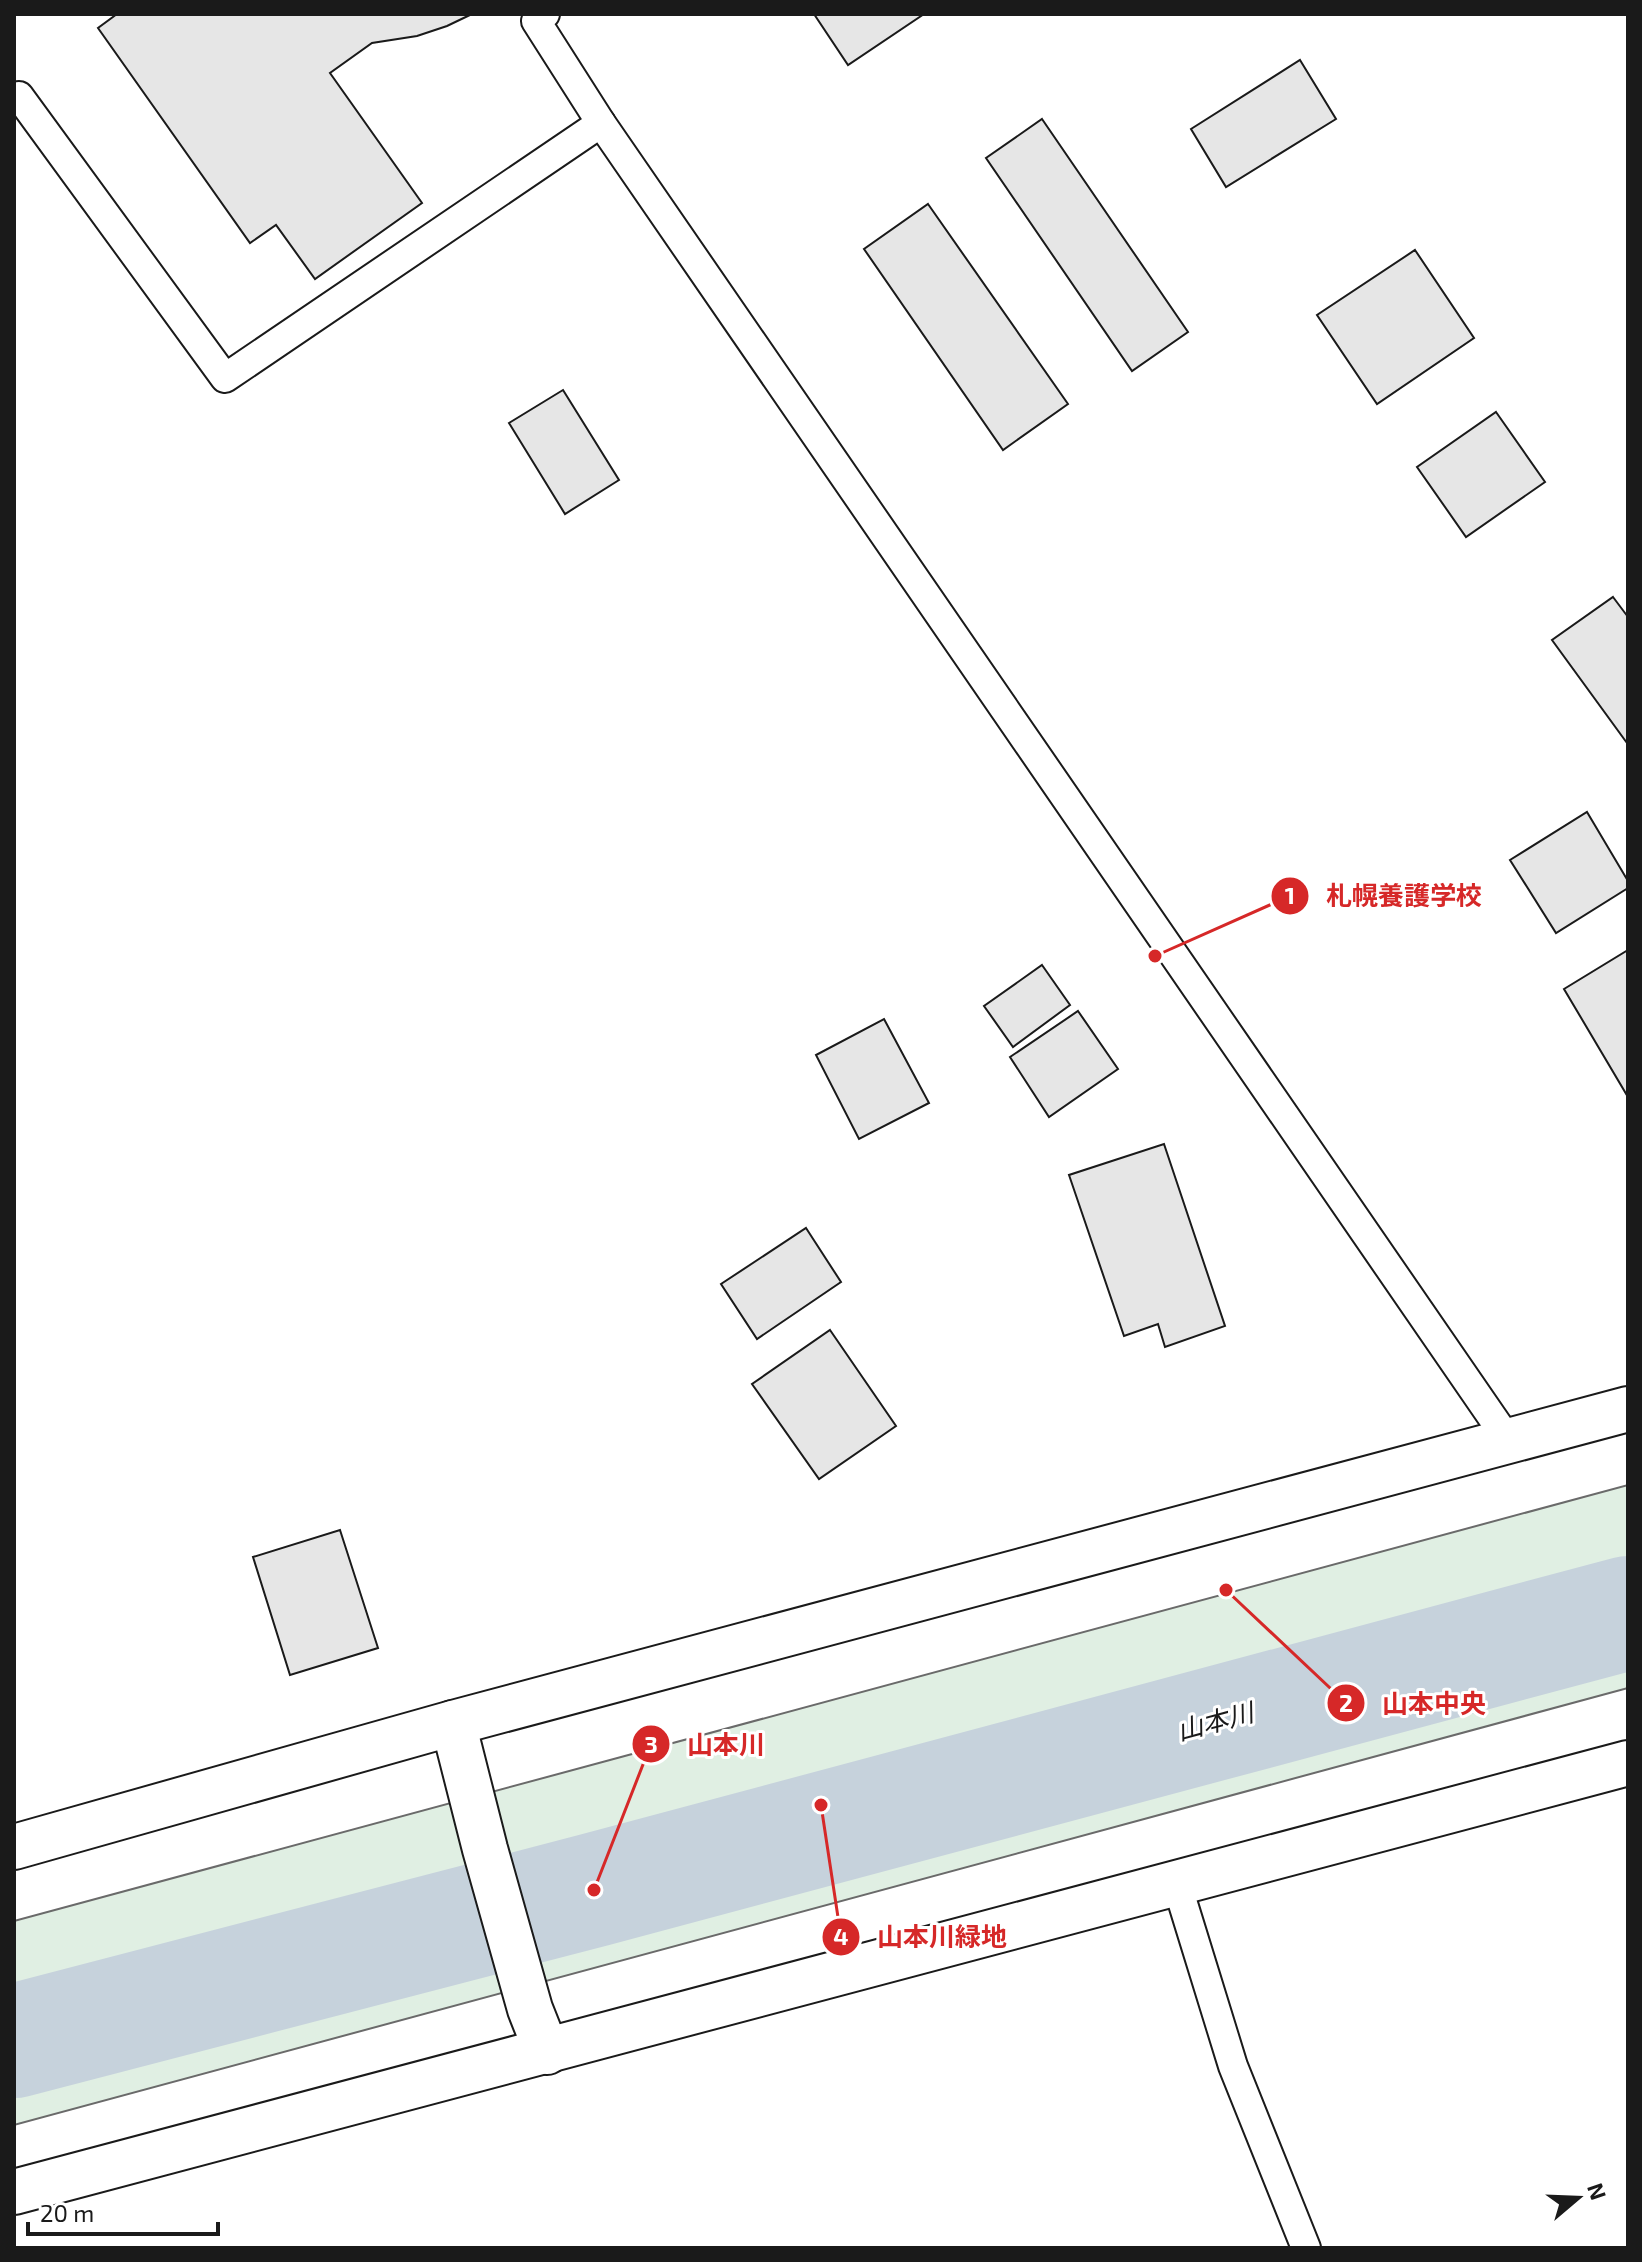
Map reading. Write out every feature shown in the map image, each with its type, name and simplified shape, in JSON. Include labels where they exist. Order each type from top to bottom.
[{"type":"street","points":[[14,1847],[453,1723],[1628,1409]]},
{"type":"street","points":[[453,1723],[530,2009],[547,2052]]},
{"type":"street","points":[[14,2192],[1628,1763]]},
{"type":"lane","points":[[545,14],[536,21],[601,123],[1508,1440]]},
{"type":"lane","points":[[14,98],[19,96],[225,378],[601,123]]},
{"type":"lane","points":[[1176,1881],[1233,2066],[1306,2248]]},
{"type":"green space","points":[[1628,1485],[1628,1688],[14,2125],[14,1921]]},
{"type":"building","points":[[117,14],[472,14],[417,36],[372,43],[330,73],[422,203],[315,279],[276,225],[250,243],[98,28]]},
{"type":"building","points":[[814,14],[924,14],[848,65]]},
{"type":"building","points":[[1300,60],[1336,119],[1226,187],[1191,129]]},
{"type":"building","points":[[1042,119],[1188,332],[1132,371],[986,158]]},
{"type":"building","points":[[928,204],[1068,404],[1003,450],[864,249]]},
{"type":"building","points":[[1415,250],[1474,338],[1377,404],[1317,315]]},
{"type":"building","points":[[563,390],[619,480],[565,514],[509,423]]},
{"type":"building","points":[[1496,412],[1545,482],[1466,537],[1417,467]]},
{"type":"building","points":[[1613,597],[1628,617],[1627,743],[1552,640]]},
{"type":"building","points":[[1587,812],[1628,881],[1628,888],[1556,933],[1510,860]]},
{"type":"building","points":[[1628,950],[1628,1097],[1564,989]]},
{"type":"building","points":[[1042,965],[1070,1005],[1013,1047],[984,1006]]},
{"type":"building","points":[[1078,1011],[1118,1069],[1049,1117],[1010,1057]]},
{"type":"building","points":[[884,1019],[929,1103],[859,1139],[816,1055]]},
{"type":"building","points":[[1164,1144],[1225,1326],[1165,1347],[1158,1324],[1124,1336],[1069,1175]]},
{"type":"building","points":[[806,1228],[841,1282],[757,1339],[721,1284]]},
{"type":"building","points":[[830,1330],[896,1426],[819,1479],[752,1384]]},
{"type":"building","points":[[340,1530],[378,1648],[290,1675],[253,1557]]},
{"type":"waterway","name":"山本川","points":[[14,2041],[594,1890],[1628,1613]]},
{"type":"place","name":"札幌養護学校","points":[[1155,956]]},
{"type":"place","name":"山本中央","points":[[1226,1590]]},
{"type":"place","name":"山本川緑地","points":[[821,1805]]},
{"type":"place","name":"山本川","points":[[594,1890]]}]
